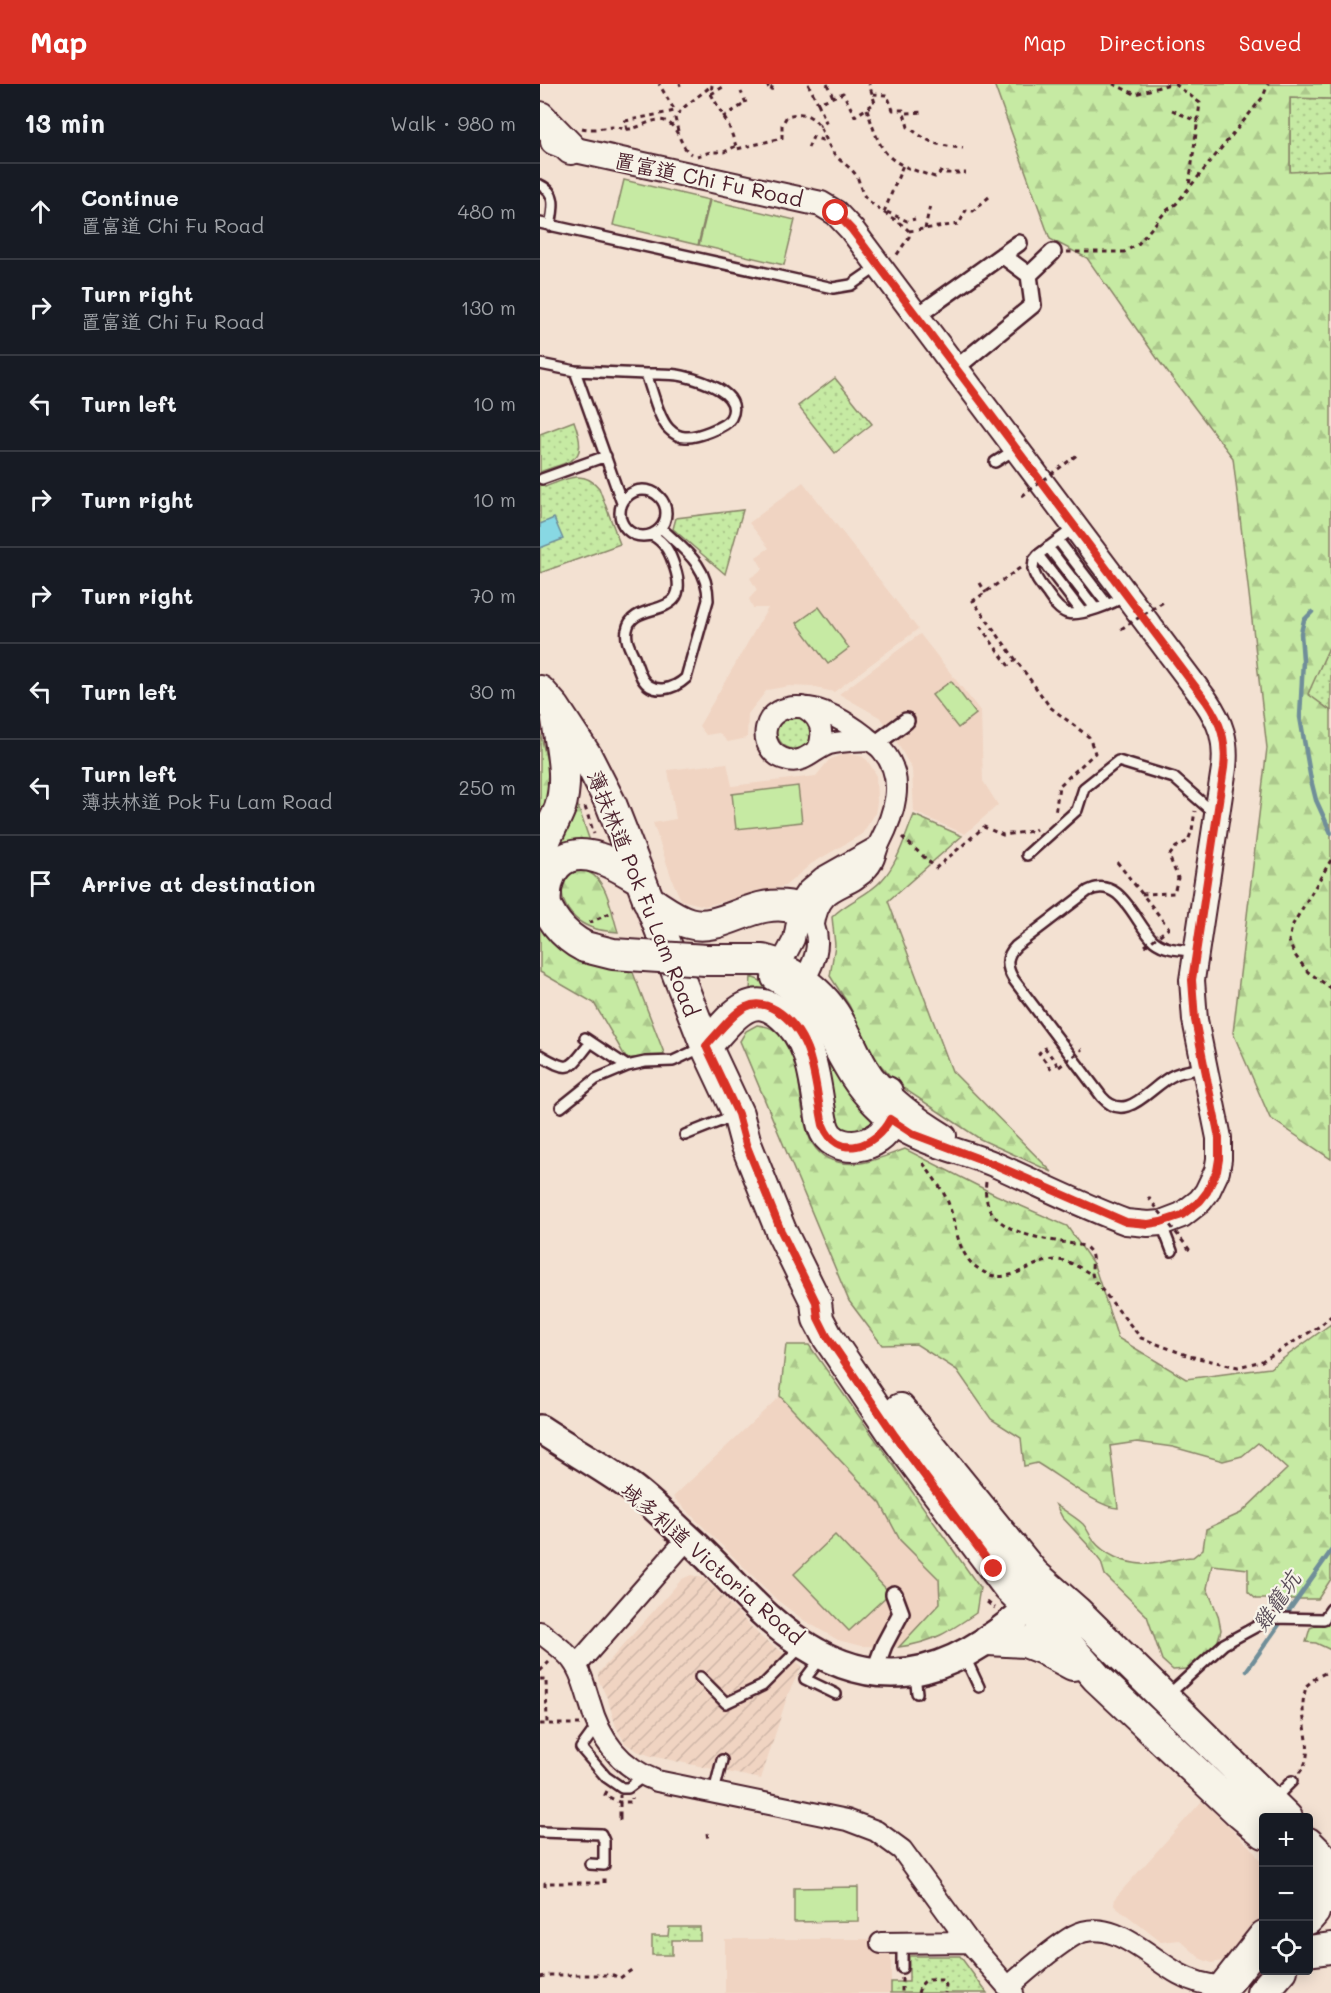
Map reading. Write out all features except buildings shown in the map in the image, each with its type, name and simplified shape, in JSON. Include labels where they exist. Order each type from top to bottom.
[{"type":"main road","points":[[540,117],[573,137]]},
{"type":"main road","points":[[540,855],[559,810],[564,787],[563,765],[547,700]]},
{"type":"main road","name":"薄扶林道 Pok Fu Lam Road","points":[[547,700],[596,772],[617,818],[706,1046],[738,1114],[746,1144],[781,1231],[816,1302],[818,1318],[827,1336],[994,1569],[1039,1598],[1076,1611],[1156,1733],[1259,1830]]},
{"type":"main road","points":[[789,979],[763,960],[706,960],[613,954],[585,937],[568,937],[543,899],[545,888],[550,873],[559,863],[570,857],[581,855],[597,857],[644,889],[683,921],[698,925],[715,922],[773,904],[783,904],[807,917]]},
{"type":"main road","points":[[706,1046],[744,1007],[758,1003],[771,1007],[794,1026],[805,1044],[812,1064],[823,1125],[829,1138],[848,1146],[866,1144],[881,1134],[888,1106]]},
{"type":"main road","name":"域多利道 Victoria Road","points":[[540,1429],[632,1488],[790,1635],[813,1650],[855,1668],[896,1674],[916,1682],[934,1668],[976,1647],[1039,1598]]},
{"type":"main road","name":"薄扶林道 Pok Fu Lam Road","points":[[1039,1598],[1068,1645],[1122,1683],[1172,1706],[1285,1805]]},
{"type":"main road","points":[[976,1647],[1025,1642],[1122,1683]]},
{"type":"main road","points":[[1241,1814],[1248,1831],[1259,1846]]},
{"type":"main road","points":[[1313,1832],[1331,1846]]},
{"type":"main road","points":[[1313,1848],[1331,1866]]},
{"type":"main road","points":[[1313,1894],[1318,1910]]},
{"type":"main road","points":[[1227,1991],[1259,1942]]},
{"type":"main road","points":[[1313,1950],[1331,1948]]},
{"type":"main road","points":[[1227,1991],[1259,1970]]},
{"type":"main road","points":[[1262,1993],[1278,1975]]},
{"type":"street","name":"置富道 Chi Fu Road","points":[[540,137],[573,137],[626,167],[821,204],[844,220],[889,264],[917,316],[1016,448],[1067,533],[1117,600],[1206,701],[1219,722],[1225,741],[1226,753],[1208,808],[1192,993],[1219,1138],[1219,1159],[1217,1171],[1207,1192],[1200,1201],[1182,1215],[1161,1222],[1137,1224],[1115,1218],[990,1172],[913,1134],[888,1106],[859,1088],[823,1024],[789,979]]},
{"type":"street","points":[[917,316],[1019,243]]},
{"type":"street","points":[[1029,275],[1053,252]]},
{"type":"street","points":[[956,368],[1034,305],[1029,275],[1002,255]]},
{"type":"street","points":[[789,979],[815,960],[817,947],[817,935],[801,900],[814,884],[877,847],[894,810],[896,783],[893,767],[887,756],[872,742],[856,729],[833,716],[816,709],[793,705],[784,707],[770,718],[767,726],[768,744],[773,751],[788,760],[805,758],[818,749],[835,743],[872,742],[906,721]]},
{"type":"street","points":[[802,706],[811,711],[821,727],[818,749]]},
{"type":"street","points":[[789,979],[794,939],[807,917]]},
{"type":"street","points":[[576,1666],[688,1538]]},
{"type":"street","points":[[874,1672],[884,1645],[901,1613],[894,1594]]},
{"type":"street","points":[[540,1632],[572,1659],[576,1666],[590,1725],[618,1757],[644,1776],[657,1781],[847,1820],[876,1831],[902,1850],[969,1942],[1010,1990],[1075,1935],[1101,1929],[1116,1933],[1181,1976],[1227,1991]]},
{"type":"street","points":[[881,1943],[969,1942]]},
{"type":"lane","points":[[540,185],[547,188],[553,198],[550,226]]},
{"type":"lane","points":[[540,223],[833,288],[851,285],[889,264]]},
{"type":"lane","points":[[542,366],[575,371],[646,374],[682,376],[723,391],[731,398],[734,408],[731,418],[723,426],[695,436],[677,435],[669,430],[664,422],[646,374]]},
{"type":"lane","points":[[575,371],[622,503],[620,519],[628,532],[644,537],[652,535],[661,528],[666,514],[665,506],[656,494],[649,491],[633,492],[622,503]]},
{"type":"lane","points":[[994,462],[1016,448]]},
{"type":"lane","points":[[542,479],[606,456]]},
{"type":"lane","points":[[652,535],[662,541],[670,552],[680,582],[678,593],[672,602],[632,618],[627,627],[626,638],[643,680],[653,687],[665,690],[677,686],[686,678],[708,600],[708,588],[700,566],[661,528]]},
{"type":"lane","points":[[1067,533],[1034,560],[1033,569],[1038,582],[1061,610],[1072,614],[1117,600]]},
{"type":"lane","points":[[1048,547],[1095,608]]},
{"type":"lane","points":[[1038,555],[1082,612]]},
{"type":"lane","points":[[1027,855],[1077,810],[1084,788],[1118,762],[1174,778],[1208,808]]},
{"type":"lane","points":[[1196,951],[1159,945],[1114,891],[1108,887],[1098,887],[1088,891],[1016,946],[1009,954],[1007,963],[1014,980],[1102,1097],[1113,1107],[1128,1107],[1174,1074],[1205,1068]]},
{"type":"lane","points":[[540,1055],[561,1068],[567,1068],[573,1065],[588,1040],[627,1066]]},
{"type":"lane","points":[[561,1107],[597,1079],[627,1066],[645,1062],[668,1063],[706,1046]]},
{"type":"lane","points":[[685,1135],[738,1114]]},
{"type":"lane","points":[[1161,1222],[1172,1251]]},
{"type":"lane","points":[[1172,1706],[1224,1644],[1272,1618],[1324,1619],[1331,1609]]},
{"type":"lane","points":[[976,1647],[979,1687]]},
{"type":"lane","points":[[700,1677],[726,1702],[762,1686],[813,1650]]},
{"type":"lane","points":[[813,1650],[805,1679],[836,1694]]},
{"type":"lane","points":[[714,1792],[722,1760]]},
{"type":"lane","points":[[540,1832],[601,1834],[604,1841],[604,1864],[590,1864]]},
{"type":"lane","points":[[902,1943],[902,1968]]},
{"type":"path","points":[[627,130],[625,121],[675,111],[659,84]]},
{"type":"path","points":[[679,136],[675,118],[680,110],[697,99],[712,84]]},
{"type":"path","points":[[712,84],[711,94],[729,126],[737,149],[782,138],[782,125],[788,116],[800,113],[811,117],[817,123],[827,141]]},
{"type":"path","points":[[766,84],[771,91],[772,84]]},
{"type":"path","points":[[808,84],[826,122],[819,126],[833,154],[858,178],[860,190],[866,199],[909,231],[959,224],[966,210],[973,210],[989,197]]},
{"type":"path","points":[[827,84],[833,97]]},
{"type":"path","points":[[818,104],[843,93],[855,116],[875,103],[869,84]]},
{"type":"path","points":[[1113,84],[1135,94],[1170,84]]},
{"type":"path","points":[[1175,84],[1200,103],[1189,188]]},
{"type":"path","points":[[1053,252],[1124,252],[1138,244],[1189,188],[1263,97],[1268,84]]},
{"type":"path","points":[[711,94],[723,87]]},
{"type":"path","points":[[723,117],[746,104],[741,92]]},
{"type":"path","points":[[873,94],[887,95],[893,110],[903,110],[907,114],[923,112]]},
{"type":"path","points":[[867,109],[880,147],[893,162],[934,177],[942,171],[966,173]]},
{"type":"path","points":[[903,110],[908,127],[926,141],[963,148]]},
{"type":"path","points":[[1172,110],[1198,122]]},
{"type":"path","points":[[573,137],[588,130],[616,127],[627,130],[658,120],[675,128],[687,151],[694,156],[724,152],[736,146]]},
{"type":"path","points":[[808,148],[813,137],[827,141]]},
{"type":"path","points":[[885,212],[903,165]]},
{"type":"path","points":[[925,230],[930,205]]},
{"type":"path","points":[[885,212],[907,221],[915,219]]},
{"type":"path","points":[[889,264],[909,237],[909,231]]},
{"type":"path","points":[[1022,496],[1077,454]]},
{"type":"path","points":[[1023,566],[973,601],[1050,706],[1089,737],[1095,753],[1059,786],[1055,814]]},
{"type":"path","points":[[980,583],[986,593]]},
{"type":"path","points":[[1121,629],[1165,601]]},
{"type":"path","points":[[980,626],[1008,665],[1016,660]]},
{"type":"path","points":[[1142,894],[1174,893],[1178,878],[1169,856],[1176,847],[1188,841],[1197,803],[1208,808]]},
{"type":"path","points":[[584,805],[595,837]]},
{"type":"path","points":[[902,837],[936,868],[984,827],[1003,835],[1033,831]]},
{"type":"path","points":[[1331,860],[1292,926],[1289,941],[1294,954],[1308,972],[1331,988]]},
{"type":"path","points":[[1117,862],[1169,928],[1145,946]]},
{"type":"path","points":[[585,937],[591,920],[614,911]]},
{"type":"path","points":[[1051,1069],[1039,1053],[1045,1048],[1059,1067],[1082,1049]]},
{"type":"path","points":[[922,1163],[940,1187],[948,1203],[966,1257],[980,1269],[987,1274],[1006,1276],[1016,1275],[1057,1260],[1076,1266],[1091,1274],[1141,1338],[1180,1353],[1230,1366],[1255,1365],[1320,1326],[1331,1316]]},
{"type":"path","points":[[990,1172],[987,1202],[998,1221],[1016,1232],[1084,1246],[1092,1254],[1091,1274]]},
{"type":"path","points":[[1148,1197],[1192,1253]]},
{"type":"path","points":[[540,1671],[552,1658]]},
{"type":"path","points":[[1285,1805],[1306,1765],[1308,1756],[1303,1704],[1306,1686],[1331,1670]]},
{"type":"path","points":[[540,1679],[546,1679],[547,1724]]},
{"type":"path","points":[[540,1724],[590,1725]]},
{"type":"path","points":[[620,1795],[620,1825]]},
{"type":"path","points":[[707,1833],[708,1840]]},
{"type":"path","points":[[545,1887],[545,1883],[604,1883],[604,1864]]},
{"type":"path","points":[[540,1977],[613,1975],[620,1978],[633,1969]]},
{"type":"path","points":[[918,1993],[924,1980],[943,1980],[946,1985],[945,1993]]},
{"type":"shaded area","points":[[803,482],[918,629],[834,692],[812,687],[789,686],[767,690],[748,714],[747,738],[728,742],[719,733],[706,735],[699,726],[768,608],[753,608],[749,599],[757,590],[750,578],[763,569],[756,557],[769,548],[749,523]]},
{"type":"shaded area","points":[[920,634],[981,712],[983,781],[998,805],[965,834],[914,812],[912,769],[891,732],[881,718],[839,694]]},
{"type":"shaded area","points":[[845,753],[861,756],[867,760],[876,774],[875,814],[862,834],[811,864],[785,886],[705,906],[681,900],[653,823],[676,819],[668,770],[727,763],[732,786],[816,776],[829,760]]},
{"type":"shaded area","points":[[780,1396],[881,1504],[900,1540],[939,1579],[940,1603],[899,1647],[861,1646],[838,1640],[805,1621],[777,1600],[673,1497]]},
{"type":"shaded area","points":[[691,1575],[704,1578],[762,1638],[802,1666],[788,1694],[761,1779],[637,1751],[625,1743],[616,1727],[608,1700],[598,1679],[598,1674],[602,1669],[682,1579]]},
{"type":"shaded area","points":[[1202,1801],[1253,1850],[1259,1859],[1259,1921],[1232,1959],[1212,1963],[1201,1959],[1180,1940],[1161,1942],[1114,1905],[1115,1898]]},
{"type":"shaded area","points":[[725,1939],[873,1939],[874,1951],[891,1951],[891,1993],[725,1993]]},
{"type":"green space","points":[[994,84],[1331,84],[1331,99],[1290,98],[1290,172],[1331,170],[1331,643],[1308,694],[1331,711],[1331,1159],[1270,1118],[1233,1033],[1267,748],[1233,458],[1159,361],[1087,258],[1050,239]]},
{"type":"green space","points":[[1290,98],[1331,99],[1331,170],[1290,173]]},
{"type":"green space","points":[[624,180],[709,200],[698,245],[613,225]]},
{"type":"green space","points":[[710,200],[795,220],[784,265],[699,245]]},
{"type":"green space","points":[[835,378],[872,424],[835,453],[798,406]]},
{"type":"green space","points":[[574,421],[580,444],[579,452],[570,461],[540,472],[540,434]]},
{"type":"green space","points":[[540,475],[545,487],[573,477],[586,478],[593,482],[599,488],[620,544],[540,573]]},
{"type":"green space","points":[[743,510],[725,574],[673,529],[676,518]]},
{"type":"green space","points":[[819,607],[849,648],[828,664],[797,623]]},
{"type":"green space","points":[[1331,643],[1331,711],[1307,694]]},
{"type":"green space","points":[[951,681],[976,714],[958,728],[932,695]]},
{"type":"green space","points":[[788,712],[811,719],[813,738],[802,748],[789,748],[784,745],[777,734],[776,726]]},
{"type":"green space","points":[[540,732],[554,791],[540,824]]},
{"type":"green space","points":[[571,786],[593,850],[557,855]]},
{"type":"green space","points":[[798,786],[802,822],[736,829],[732,794]]},
{"type":"green space","points":[[914,815],[962,836],[888,901],[952,1071],[1052,1172],[980,1139],[897,1084],[873,1056],[849,1005],[830,976],[835,945],[832,917],[876,886],[888,873],[897,858]]},
{"type":"green space","points":[[581,869],[597,878],[607,894],[618,932],[599,930],[586,925],[568,910],[562,894],[563,887],[572,874]]},
{"type":"green space","points":[[540,922],[630,965],[666,1058],[626,1058],[594,1003],[540,972]]},
{"type":"green space","points":[[751,977],[771,985],[883,1119],[857,1134],[833,1126],[766,993],[750,990]]},
{"type":"green space","points":[[757,1025],[779,1033],[792,1051],[806,1126],[815,1147],[832,1160],[861,1163],[905,1149],[996,1195],[1067,1226],[1094,1265],[1118,1338],[1186,1379],[1270,1368],[1331,1324],[1331,1579],[1318,1599],[1256,1599],[1248,1592],[1248,1569],[1212,1565],[1207,1588],[1218,1615],[1221,1630],[1214,1654],[1203,1664],[1187,1669],[1173,1670],[1162,1660],[1147,1616],[1105,1575],[1101,1562],[1062,1517],[1056,1505],[1083,1524],[1093,1540],[1109,1554],[1128,1562],[1155,1564],[1193,1557],[1203,1549],[1206,1529],[1241,1513],[1287,1469],[1258,1443],[1242,1456],[1223,1461],[1173,1447],[1137,1442],[1110,1446],[1118,1508],[1110,1507],[1089,1497],[1037,1463],[1024,1466],[1021,1438],[991,1419],[957,1370],[916,1344],[882,1345],[849,1301],[740,1041],[746,1031]]},
{"type":"green space","points":[[786,1345],[809,1345],[980,1588],[976,1613],[949,1631],[921,1643],[899,1647],[940,1603],[939,1579],[900,1540],[881,1504],[780,1396]]},
{"type":"green space","points":[[835,1535],[890,1593],[849,1631],[794,1574]]},
{"type":"green space","points":[[1331,1619],[1331,1650],[1316,1643],[1306,1642],[1310,1628]]},
{"type":"green space","points":[[858,1887],[858,1921],[794,1922],[794,1888]]},
{"type":"green space","points":[[669,1927],[700,1927],[700,1940],[672,1940],[672,1955],[652,1955],[652,1936],[668,1936]]},
{"type":"green space","points":[[909,1956],[960,1956],[987,1993],[891,1993],[891,1982],[909,1982]]},
{"type":"water","points":[[554,518],[563,539],[540,548],[540,524]]},
{"type":"waterway","points":[[1312,612],[1304,620],[1301,633],[1303,660],[1300,717],[1316,800],[1331,833]]},
{"type":"waterway","name":"雞籠坑","points":[[1247,1670],[1331,1551]]},
{"type":"route","points":[[836,213],[852,230],[1206,701],[1219,722],[1225,741],[1224,768],[1192,980],[1195,1020],[1220,1148],[1217,1171],[1207,1192],[1200,1201],[1182,1215],[1148,1224],[1126,1222],[993,1164],[953,1151],[913,1134],[890,1119],[881,1134],[866,1144],[848,1146],[834,1142],[829,1138],[823,1125],[812,1064],[805,1044],[794,1026],[771,1007],[758,1003],[744,1007],[706,1046],[729,1092],[743,1128],[746,1144],[781,1231],[816,1302],[818,1318],[827,1336],[895,1436],[994,1569]]}]
